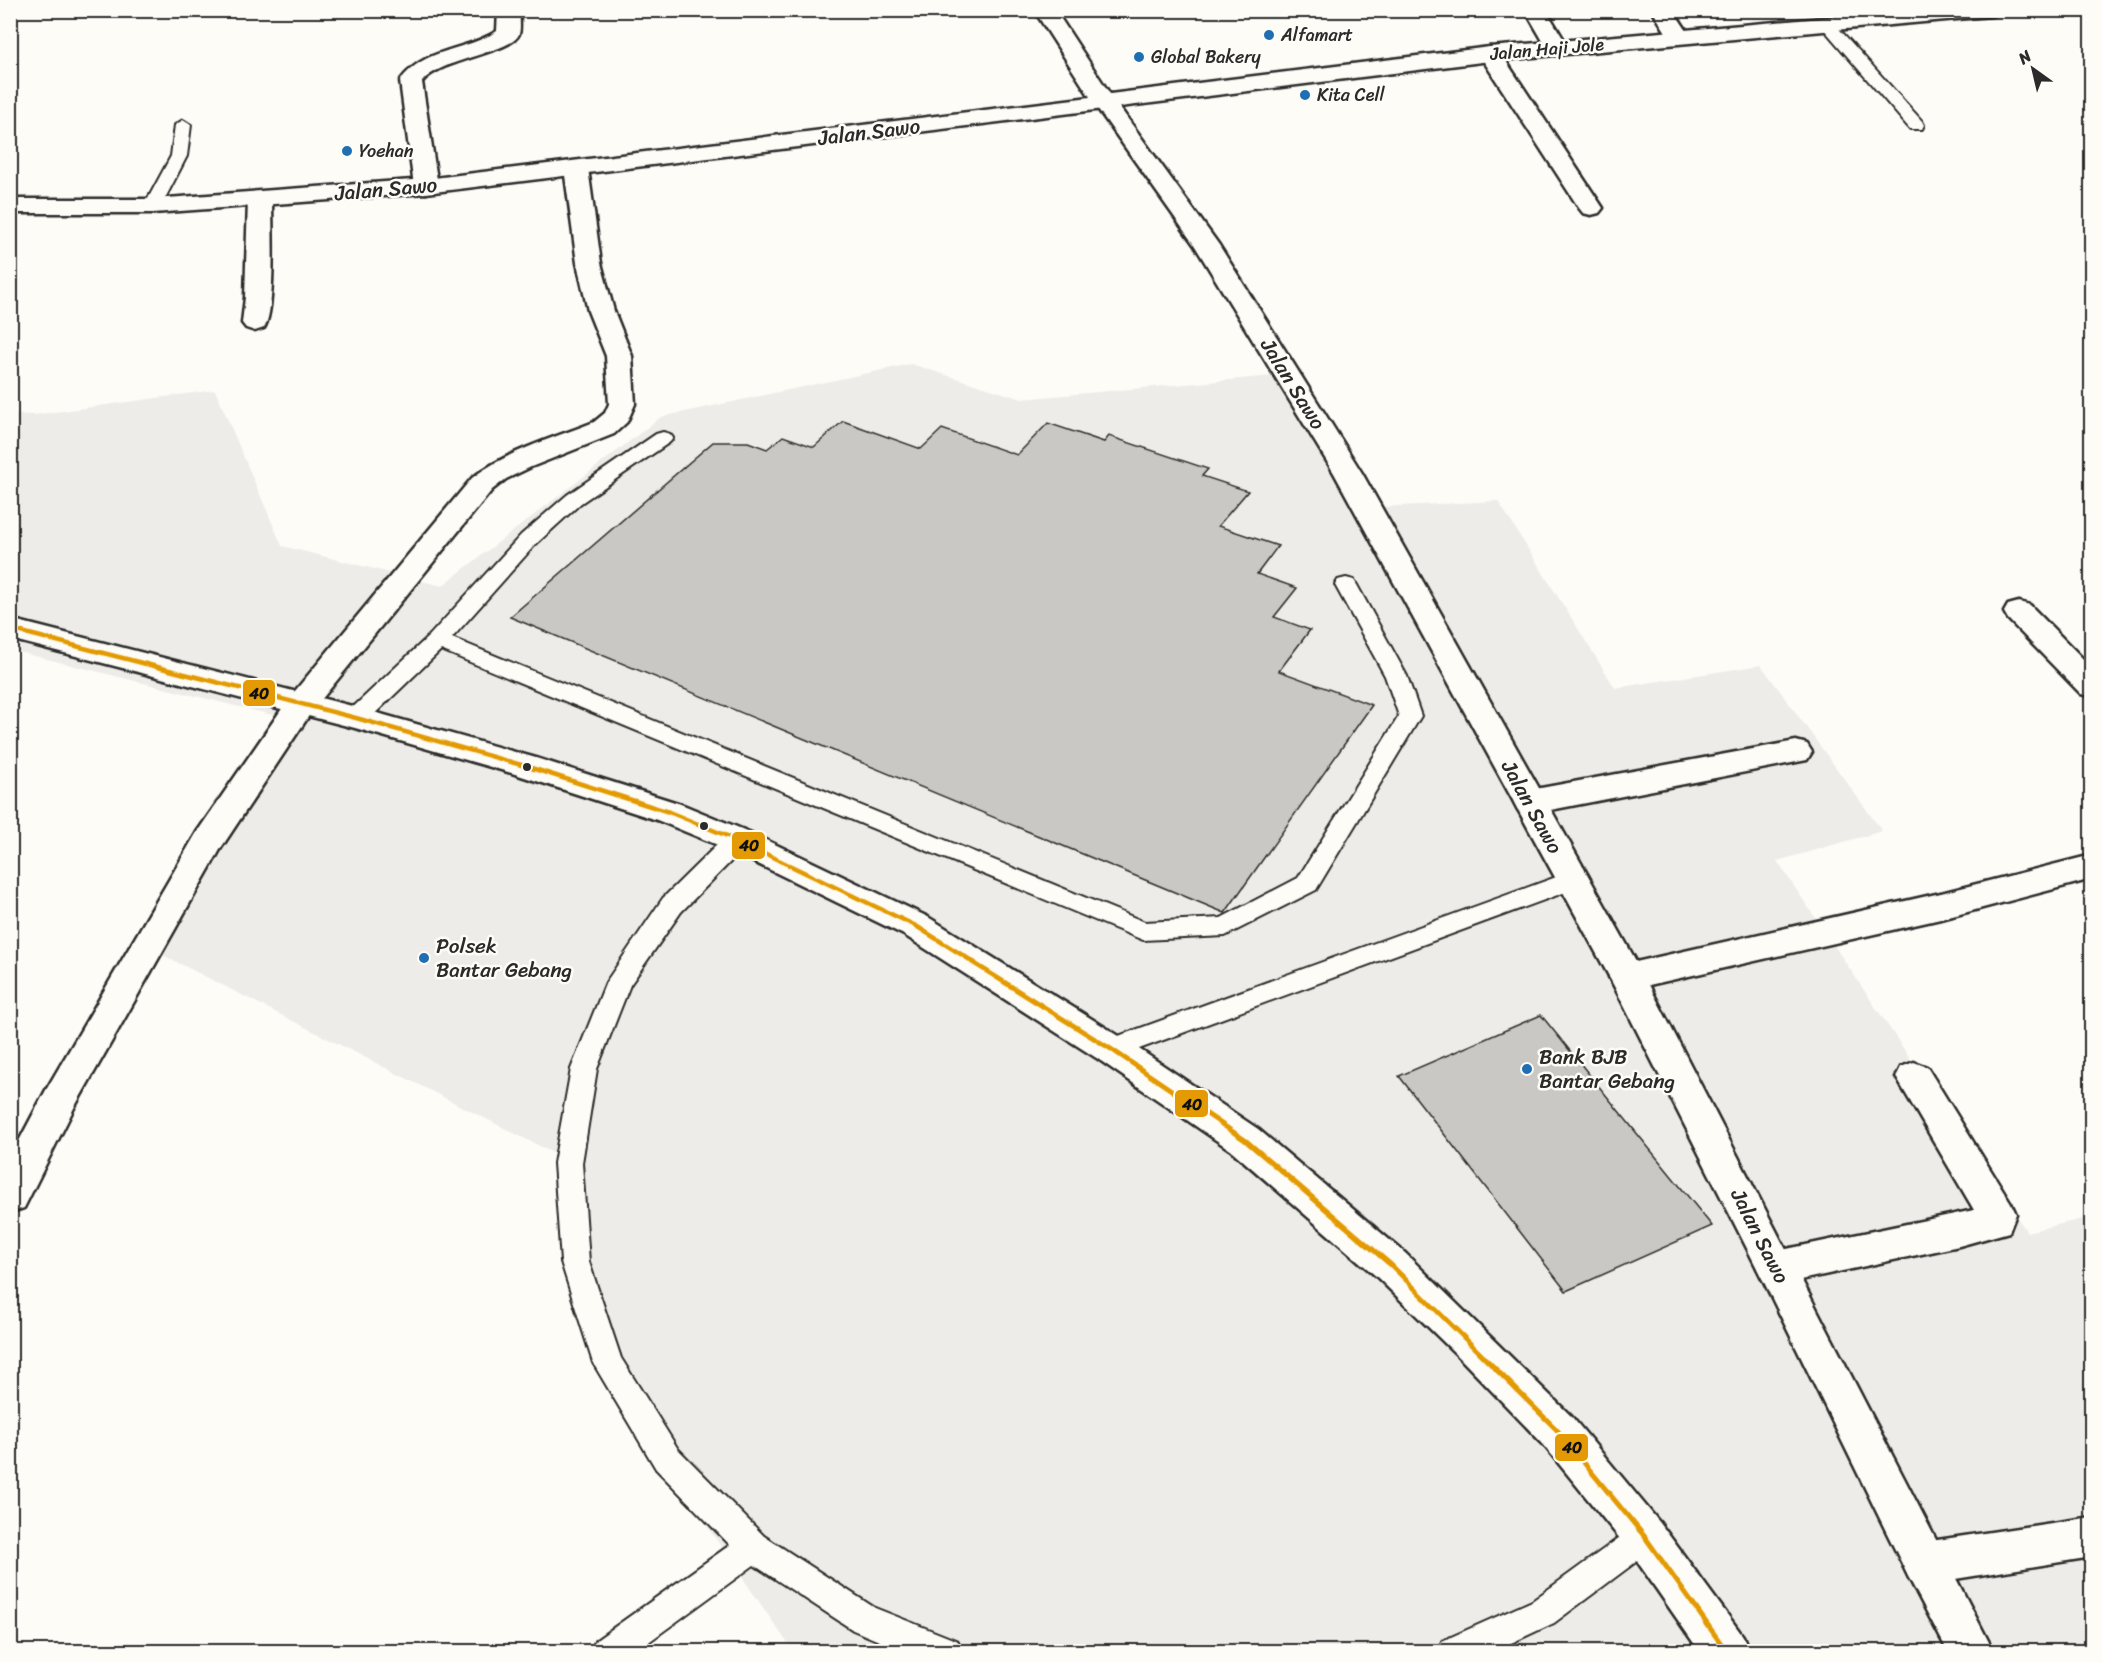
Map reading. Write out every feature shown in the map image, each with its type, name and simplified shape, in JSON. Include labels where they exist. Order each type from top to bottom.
[{"type":"street","points":[[426,186],[411,81],[417,70],[436,60],[495,45],[508,34],[509,10]]},
{"type":"street","points":[[1044,10],[1104,102]]},
{"type":"street","points":[[1535,10],[1558,48]]},
{"type":"street","points":[[1662,10],[1680,37]]},
{"type":"street","name":"Jalan Haji Jole","points":[[1104,102],[1490,54],[1991,10]]},
{"type":"street","points":[[1490,54],[1591,207]]},
{"type":"street","name":"Jalan Sawo","points":[[10,206],[153,206],[260,200],[426,186],[1104,102],[1207,245],[1348,473],[1627,977],[1777,1268],[1924,1563],[1972,1652]]},
{"type":"street","points":[[10,1197],[59,1100],[174,899],[209,840],[301,704],[482,484],[496,473],[520,461],[604,428],[617,416],[622,404],[619,356],[602,311],[590,263],[576,168]]},
{"type":"street","points":[[255,323],[258,297],[260,200]]},
{"type":"street","points":[[2019,612],[2091,687]]},
{"type":"street","points":[[10,629],[356,718],[525,765],[669,812],[737,840],[916,926],[1111,1049],[1245,1140],[1391,1265],[1472,1342],[1557,1430],[1646,1538],[1727,1652]]},
{"type":"street","points":[[1530,802],[1796,752]]},
{"type":"street","points":[[1627,977],[1933,908],[2091,867]]},
{"type":"street","points":[[1777,1268],[1967,1229],[1995,1220],[1997,1214],[1914,1077]]},
{"type":"street","points":[[1924,1563],[2091,1538]]},
{"type":"lane","points":[[1827,24],[1916,125]]},
{"type":"lane","points":[[153,206],[179,156],[183,125]]},
{"type":"lane","points":[[356,718],[438,640],[528,540],[574,499],[663,438]]},
{"type":"lane","points":[[438,640],[1143,931],[1225,927],[1307,884],[1410,716],[1396,676],[1346,585]]},
{"type":"lane","points":[[737,840],[672,905],[619,982],[584,1069],[568,1163],[575,1262],[608,1363],[667,1459],[753,1547],[864,1619],[946,1652]]},
{"type":"lane","points":[[1111,1049],[1573,880]]},
{"type":"lane","points":[[1454,1652],[1543,1612],[1646,1538]]},
{"type":"lane","points":[[607,1652],[753,1547]]},
{"type":"shaded area","points":[[911,364],[1022,399],[1295,374],[1360,508],[1498,501],[1615,688],[1761,665],[1882,831],[1777,861],[2027,1232],[2091,1217],[2091,1651],[793,1651],[594,1362],[579,1166],[149,948],[284,718],[11,650],[11,414],[34,415],[215,390],[282,546],[442,586],[661,417]]},
{"type":"building","points":[[843,421],[921,449],[942,429],[1017,455],[1048,423],[1104,442],[1109,436],[1208,469],[1202,476],[1248,491],[1218,526],[1278,546],[1257,574],[1297,588],[1274,617],[1310,630],[1279,671],[1372,705],[1225,913],[510,617],[713,442],[748,442],[767,449],[783,436],[814,447]]},
{"type":"building","points":[[1541,1015],[1712,1226],[1566,1291],[1399,1076]]},
{"type":"transit line","name":"40","points":[[10,629],[356,718],[525,766],[669,812],[737,840],[916,926],[1111,1049],[1245,1140],[1391,1265],[1557,1430],[1645,1537],[1727,1652]]},
{"type":"place","name":"Alfamart","points":[[1269,35]]},
{"type":"place","name":"Global Bakery","points":[[1139,57]]},
{"type":"place","name":"Kita Cell","points":[[1305,95]]},
{"type":"place","name":"Yoehan","points":[[347,151]]},
{"type":"place","name":"Polsek Bantar Gebang","points":[[424,958]]},
{"type":"place","name":"Bank BJB Bantar Gebang","points":[[1527,1069]]}]
